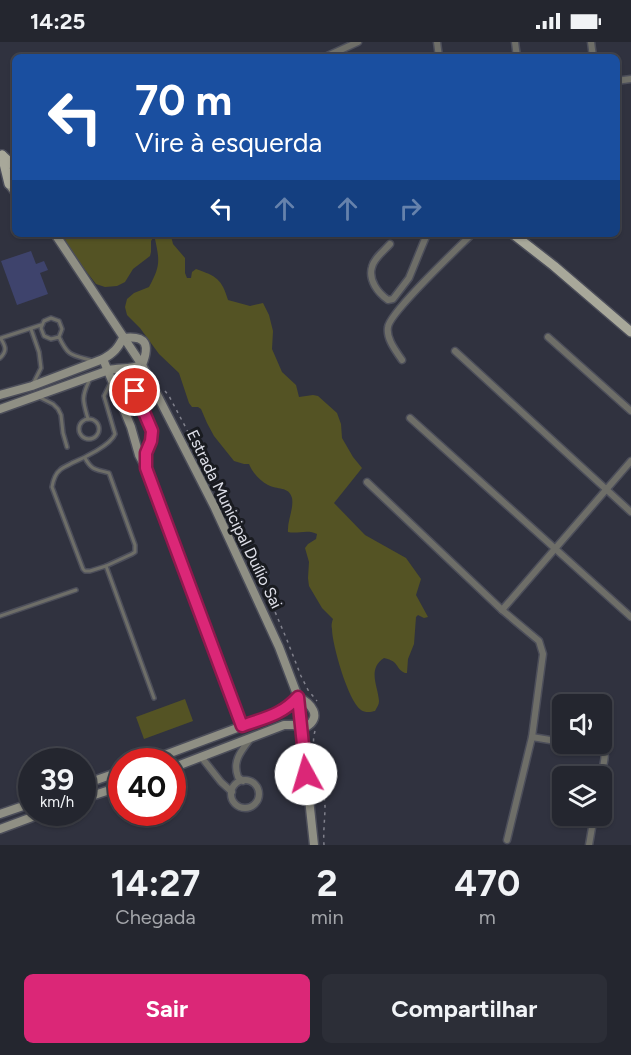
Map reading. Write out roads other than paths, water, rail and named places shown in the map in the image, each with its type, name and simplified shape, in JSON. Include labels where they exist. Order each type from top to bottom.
[{"type":"main road","points":[[1,154],[12,164]]},
{"type":"main road","points":[[1,154],[12,182]]},
{"type":"main road","points":[[517,237],[631,332]]},
{"type":"street","points":[[332,54],[358,42]]},
{"type":"street","name":"Estrada Municipal Duílio Sai","points":[[57,237],[142,365],[215,508],[279,648],[298,697],[314,845]]},
{"type":"street","points":[[390,244],[375,260],[371,271],[377,291],[388,300],[393,299],[409,278],[426,237]]},
{"type":"street","points":[[402,360],[392,346],[388,334],[392,317],[469,237]]},
{"type":"street","points":[[548,337],[631,411]]},
{"type":"street","points":[[0,395],[32,386],[112,354],[123,338],[138,338],[146,344],[146,354],[142,365],[135,368],[122,367],[109,370],[0,409]]},
{"type":"street","points":[[455,351],[631,512]]},
{"type":"street","points":[[99,360],[109,370],[242,726]]},
{"type":"street","points":[[112,379],[133,388],[149,425],[152,436],[146,453],[146,468]]},
{"type":"street","points":[[119,396],[125,384]]},
{"type":"street","points":[[32,386],[37,396]]},
{"type":"street","points":[[410,418],[631,617]]},
{"type":"street","points":[[131,427],[144,432],[149,425]]},
{"type":"street","points":[[502,610],[631,461]]},
{"type":"street","points":[[367,482],[502,610],[539,641],[542,648],[532,738],[507,840]]},
{"type":"street","points":[[186,748],[289,707],[298,697],[309,703],[314,713],[313,722],[306,727],[284,725],[186,763]]},
{"type":"street","points":[[269,716],[274,729]]},
{"type":"street","points":[[243,780],[234,787],[233,800],[241,807],[247,808],[256,803],[259,792],[254,783],[238,777],[235,769],[237,758],[251,738]]},
{"type":"street","points":[[532,738],[552,741]]},
{"type":"street","points":[[203,742],[202,758],[232,792]]},
{"type":"street","points":[[0,814],[18,807]]},
{"type":"street","points":[[10,826],[14,817],[13,809]]},
{"type":"street","points":[[0,829],[18,823]]},
{"type":"street","points":[[589,845],[592,826]]},
{"type":"lane","points":[[0,358],[6,348],[1,338],[41,325],[47,319],[59,321],[62,329],[58,337],[51,339],[42,332],[41,325]]},
{"type":"lane","points":[[31,329],[39,352],[41,368],[32,386]]},
{"type":"lane","points":[[58,337],[66,351],[71,354],[99,360]]},
{"type":"lane","points":[[88,419],[83,402],[91,377]]},
{"type":"lane","points":[[85,458],[93,469],[109,473],[135,545],[135,552],[132,554],[90,571],[83,569],[52,487],[59,470],[85,458],[114,437],[104,396],[112,379]]},
{"type":"lane","points":[[37,396],[54,404],[58,409],[68,447]]},
{"type":"lane","points":[[88,419],[97,423],[99,430],[96,436],[89,439],[82,437],[79,430],[81,423],[88,419]]},
{"type":"lane","points":[[106,566],[154,698]]},
{"type":"lane","points":[[0,616],[76,590]]}]
